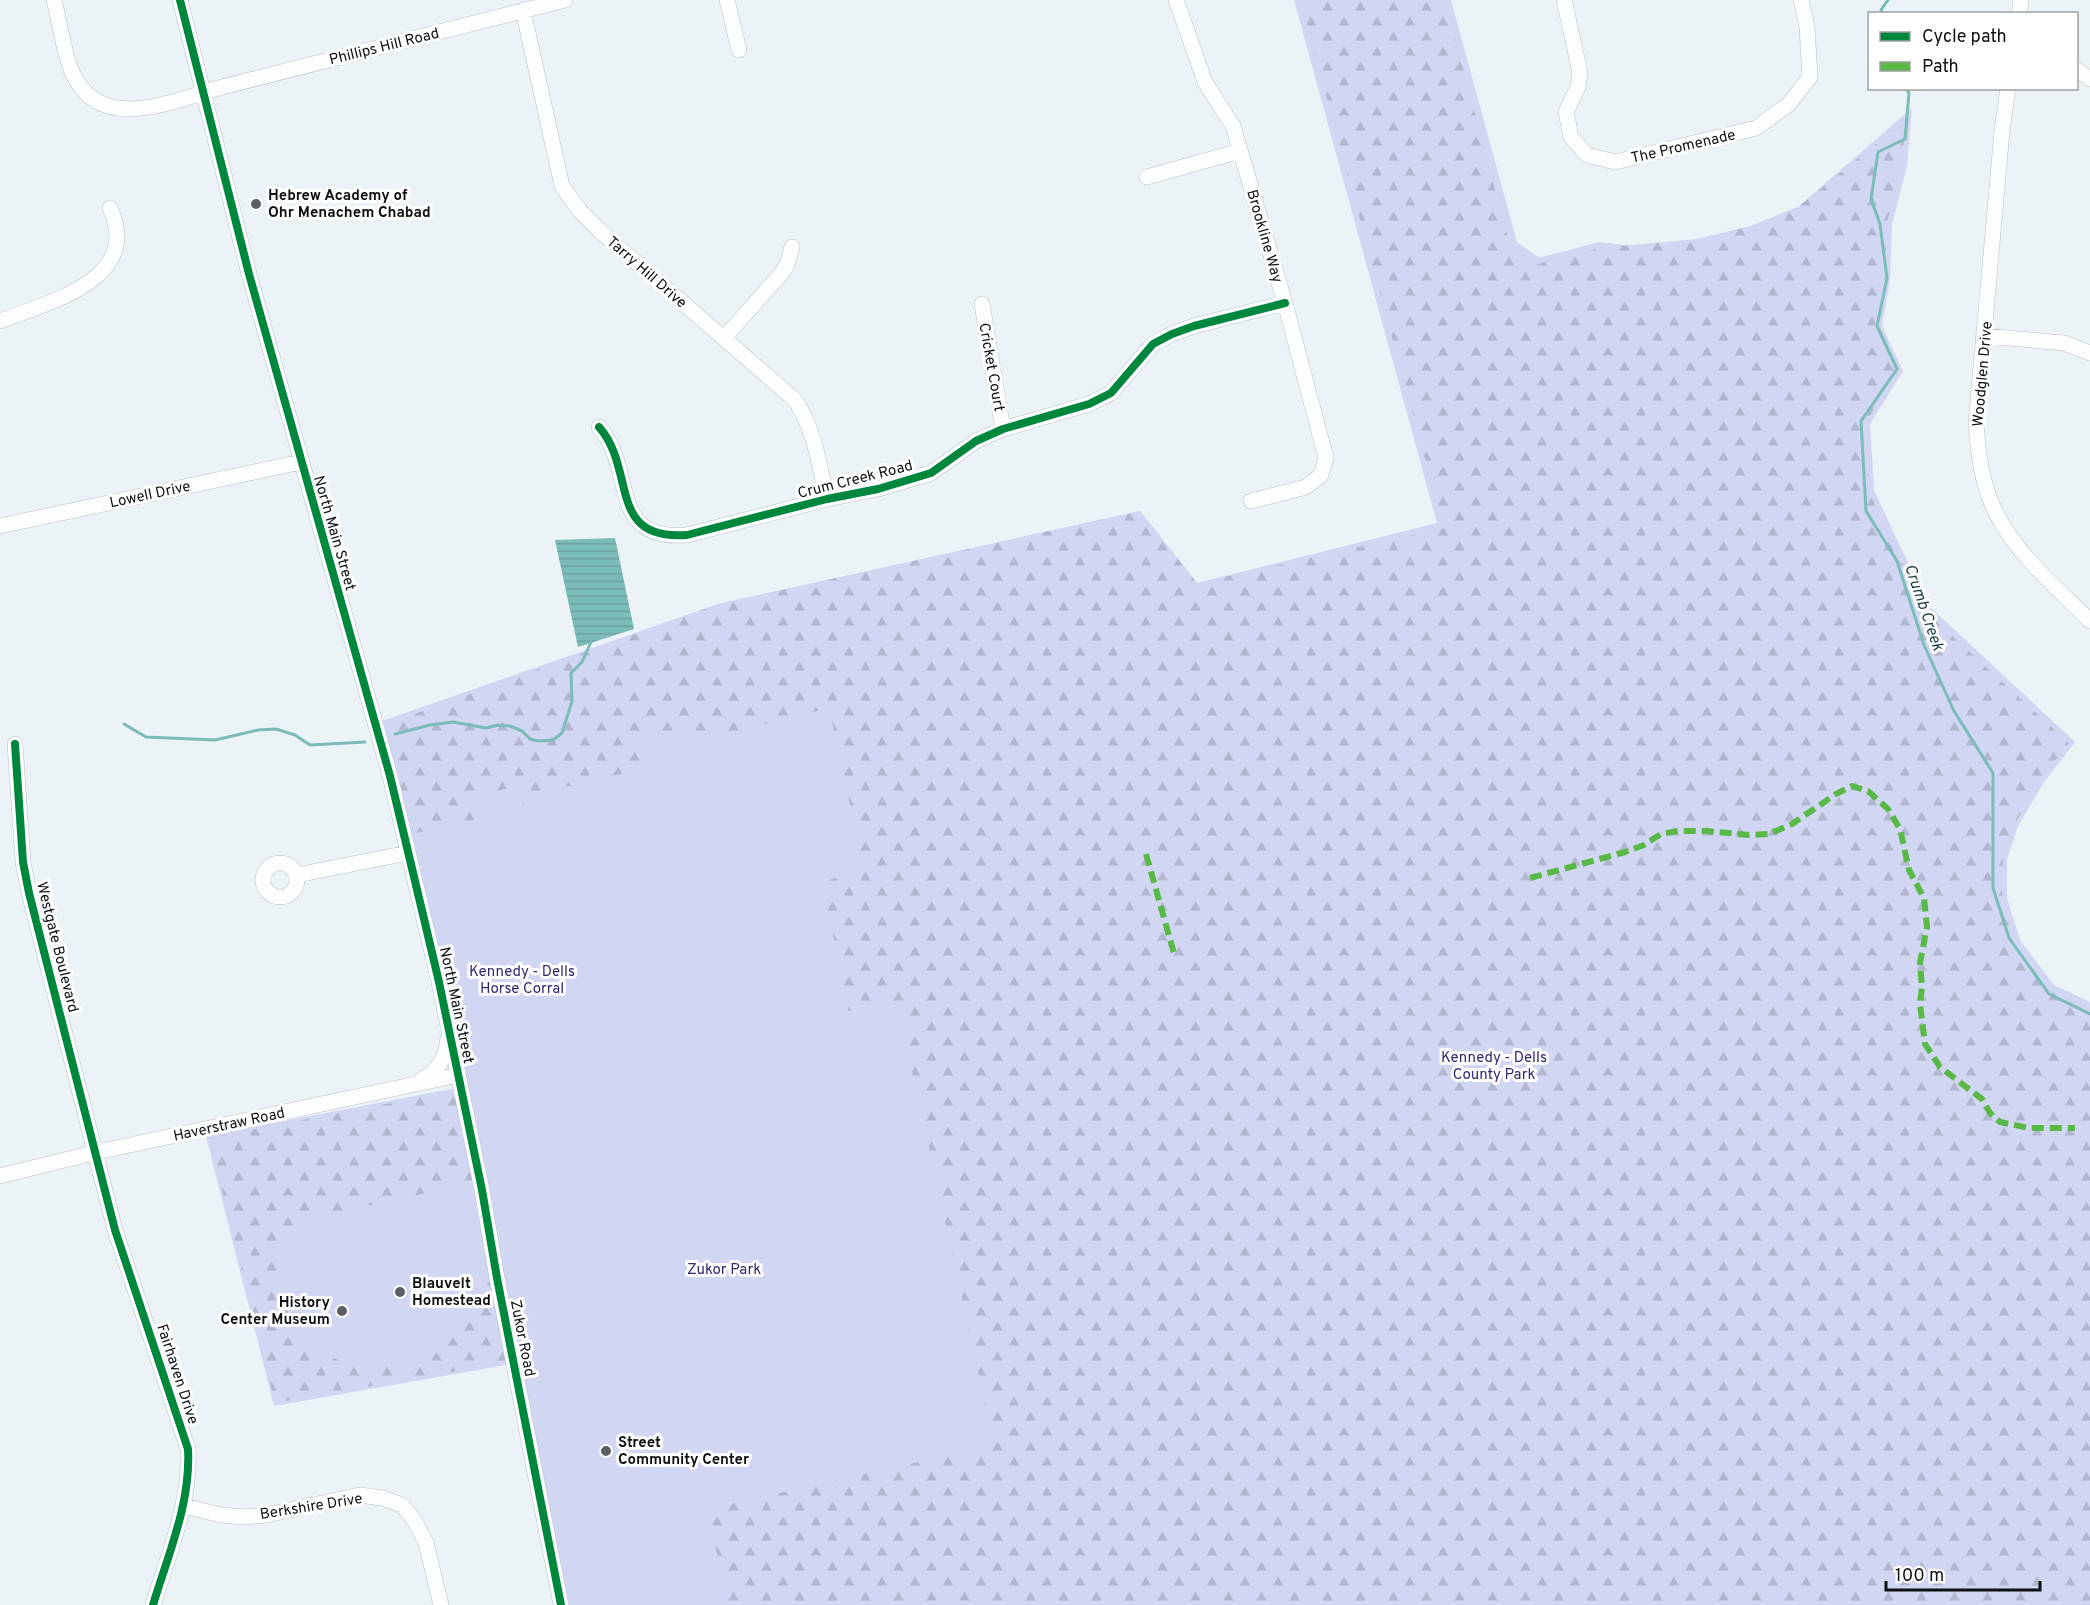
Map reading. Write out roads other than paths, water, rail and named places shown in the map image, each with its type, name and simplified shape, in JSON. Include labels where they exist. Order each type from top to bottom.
[{"type":"street","name":"Phillips Hill Road","points":[[54,0],[72,72],[86,92],[98,102],[130,110],[184,100],[203,93],[565,0]]},
{"type":"street","name":"North Main Street","points":[[180,0],[249,274],[390,776],[458,1075]]},
{"type":"street","points":[[727,0],[740,50]]},
{"type":"street","name":"Brookline Way","points":[[1176,0],[1205,82],[1233,126],[1285,303],[1326,458],[1321,476],[1306,487],[1251,501]]},
{"type":"street","name":"The Promenade","points":[[1564,0],[1580,72],[1578,87],[1566,112],[1571,137],[1587,155],[1615,162],[1756,128],[1789,104],[1810,77],[1807,27],[1801,0]]},
{"type":"street","name":"Tarry Hill Drive","points":[[523,10],[562,186],[580,211],[600,231],[795,400],[806,417],[814,437],[827,499]]},
{"type":"street","name":"Woodglen Drive","points":[[2008,90],[2002,131],[1976,423],[1978,456],[1985,486],[1996,513],[2014,542],[2090,621]]},
{"type":"street","points":[[1147,177],[1240,151]]},
{"type":"street","points":[[0,321],[77,291],[92,281],[106,266],[116,249],[118,237],[116,223],[110,208]]},
{"type":"street","points":[[724,338],[781,274],[787,265],[792,247]]},
{"type":"street","name":"Crum Creek Road","points":[[599,427],[609,438],[615,451],[631,511],[640,524],[653,532],[669,536],[687,535],[827,499],[878,489],[931,473],[976,441],[1003,429],[1089,405],[1112,393],[1153,344],[1172,334],[1194,326],[1285,303]]},
{"type":"street","name":"Cricket Court","points":[[982,304],[1003,429]]},
{"type":"street","points":[[1985,336],[2064,343],[2090,353]]},
{"type":"street","name":"Lowell Drive","points":[[0,526],[301,462]]},
{"type":"street","name":"Westgate Boulevard","points":[[15,744],[23,862],[29,893],[97,1152]]},
{"type":"street","points":[[297,875],[408,853]]},
{"type":"street","points":[[407,1085],[427,1077],[440,1065],[446,1051],[448,1026]]},
{"type":"street","name":"Haverstraw Road","points":[[0,1176],[97,1152],[458,1075]]},
{"type":"street","name":"Zukor Road","points":[[458,1075],[561,1605]]},
{"type":"street","name":"Fairhaven Drive","points":[[97,1152],[116,1230],[189,1449],[184,1506],[153,1605]]},
{"type":"street","name":"Berkshire Drive","points":[[184,1506],[221,1515],[243,1517],[266,1515],[360,1495],[382,1498],[402,1505],[414,1520],[426,1543],[441,1605]]},
{"type":"waterway","name":"Crumb Creek","points":[[1882,12],[1888,0]]},
{"type":"waterway","name":"Crumb Creek","points":[[1907,90],[1909,93],[1905,139],[1878,152],[1871,199],[1880,224],[1887,278],[1877,326],[1897,369],[1861,421],[1866,511],[1897,561],[1924,645],[1954,711],[1993,773],[1993,888],[2009,938],[2049,994],[2090,1014]]},
{"type":"waterway","points":[[395,734],[453,722],[486,728],[498,725],[510,726],[522,731],[530,739],[553,740],[562,733],[572,701],[571,673],[582,662],[591,642]]},
{"type":"waterway","points":[[124,724],[146,737],[215,740],[258,730],[276,729],[295,735],[310,745],[365,742]]},
{"type":"place","name":"Hebrew Academy of Ohr Menachem Chabad","points":[[256,204]]},
{"type":"place","name":"Blauvelt Homestead","points":[[400,1292]]},
{"type":"place","name":"History Center Museum","points":[[342,1311]]},
{"type":"place","name":"Street Community Center","points":[[606,1451]]},
{"type":"park label","name":"Kennedy - Dells Horse Corral","points":[[522,980]]},
{"type":"park label","name":"Kennedy - Dells County Park","points":[[1494,1066]]},
{"type":"park label","name":"Zukor Park","points":[[724,1269]]}]
